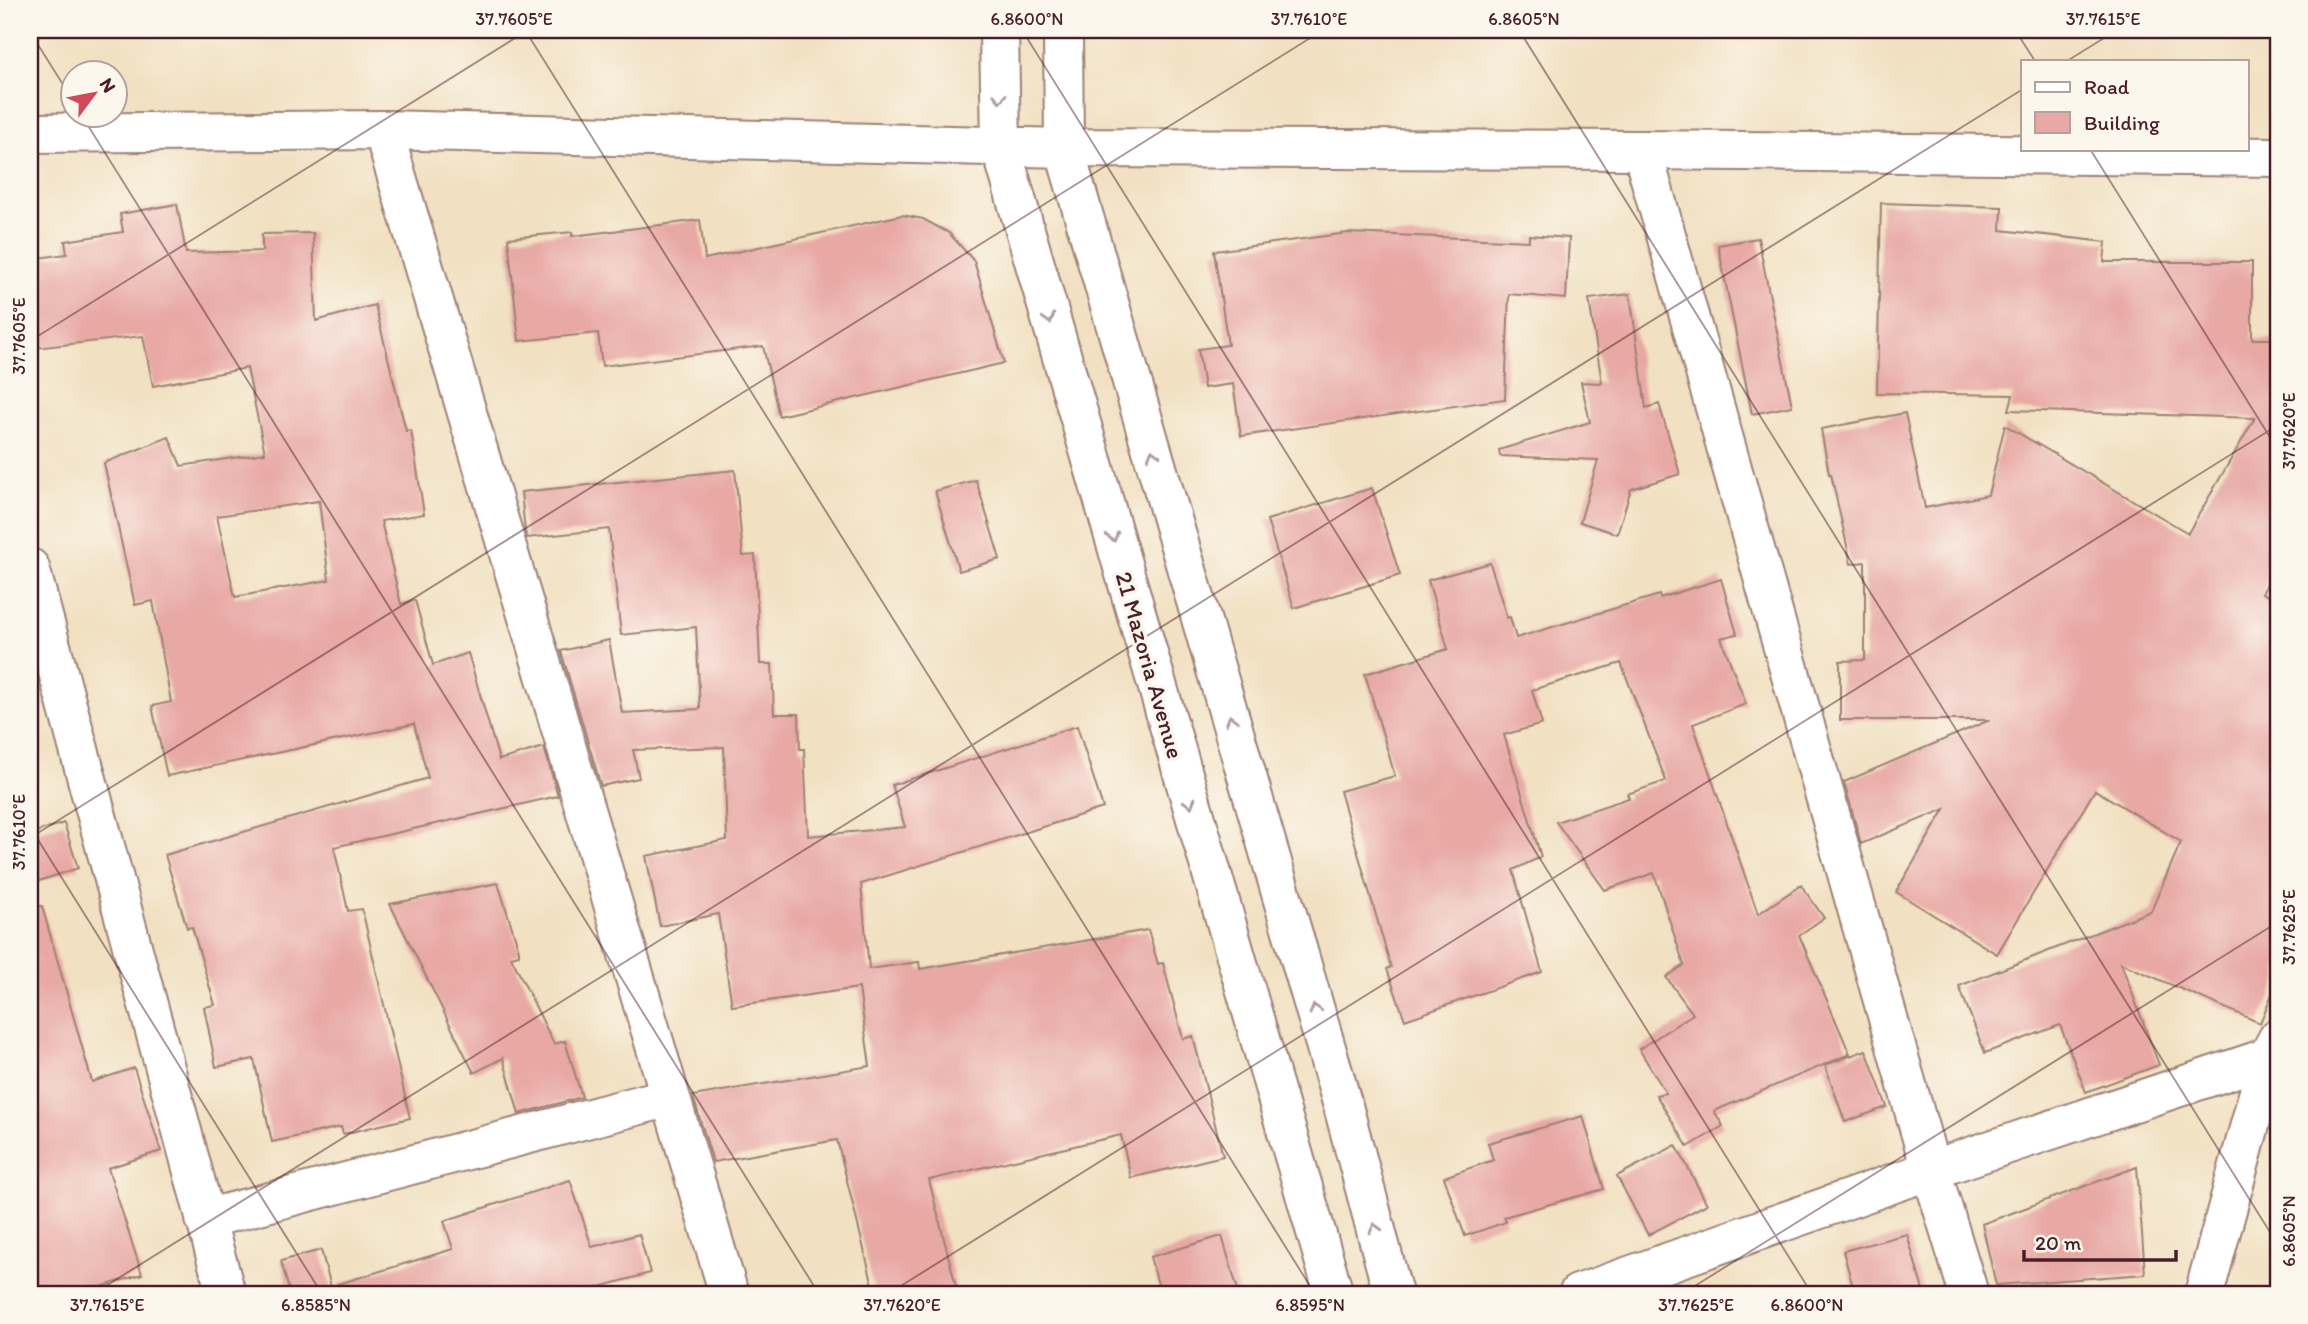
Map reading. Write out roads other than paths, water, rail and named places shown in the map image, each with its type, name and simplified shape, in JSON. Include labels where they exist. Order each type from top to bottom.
[{"type":"main road","name":"21 Mazoria Avenue","points":[[999,30],[1001,147],[1334,1294]]},
{"type":"main road","points":[[1063,30],[1064,148],[1343,1106],[1393,1294]]},
{"type":"main road","points":[[383,130],[729,1294]]},
{"type":"main road","points":[[30,133],[383,130],[1064,148],[1642,150],[2278,157]]},
{"type":"main road","points":[[1642,150],[1931,1170],[1969,1294]]},
{"type":"main road","points":[[30,568],[226,1294]]},
{"type":"main road","points":[[1578,1294],[2275,1048]]},
{"type":"main road","points":[[2204,1294],[2275,1048]]},
{"type":"main road","points":[[205,1219],[670,1097]]}]
